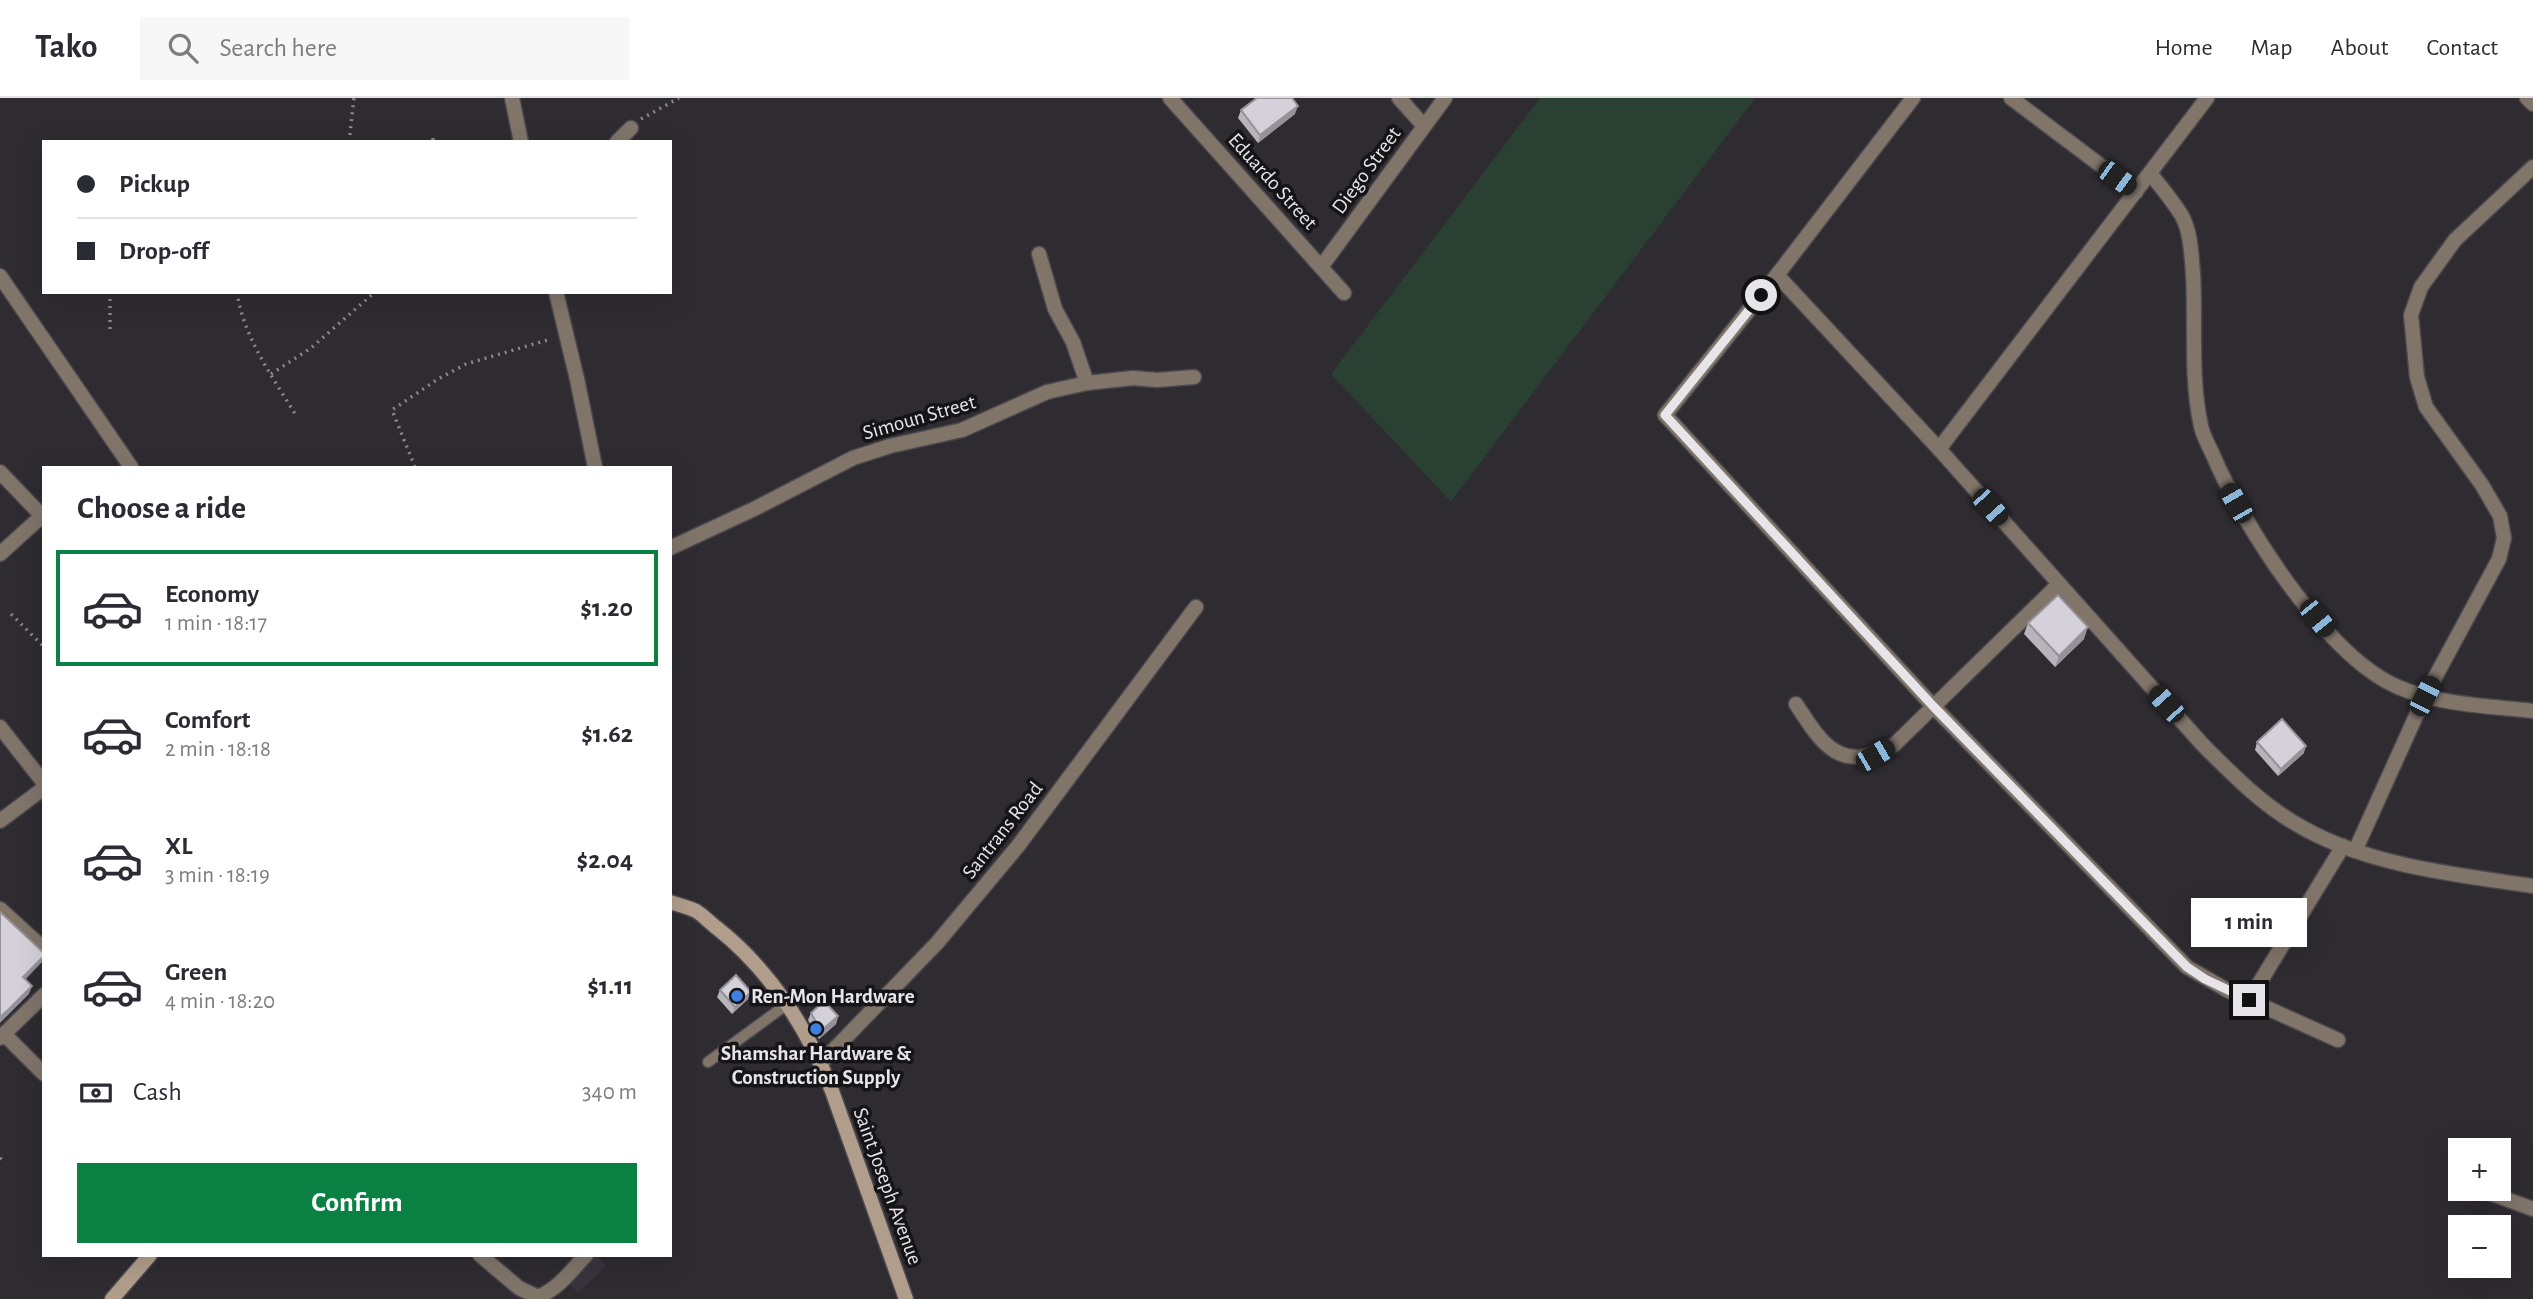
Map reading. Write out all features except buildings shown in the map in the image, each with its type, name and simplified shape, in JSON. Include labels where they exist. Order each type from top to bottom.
[{"type":"main road","name":"Saint Joseph Avenue","points":[[672,903],[696,911],[732,940],[769,978],[821,1062],[906,1299]]},
{"type":"main road","points":[[112,1299],[148,1257]]},
{"type":"street","points":[[512,98],[521,140]]},
{"type":"street","name":"Eduardo Street","points":[[1170,98],[1345,293]]},
{"type":"street","points":[[1399,98],[1424,126]]},
{"type":"street","name":"Diego Street","points":[[1321,267],[1445,98]]},
{"type":"street","points":[[1913,98],[1665,415],[1933,706],[2187,967],[2205,979],[2338,1040]]},
{"type":"street","points":[[2011,98],[2136,192]]},
{"type":"street","points":[[1939,449],[2207,98]]},
{"type":"street","points":[[2527,98],[2533,104]]},
{"type":"street","points":[[619,140],[631,128]]},
{"type":"street","points":[[2249,1000],[2349,848],[2425,696],[2499,559],[2504,538],[2500,516],[2482,485],[2426,407],[2417,377],[2411,315],[2421,287],[2455,240],[2533,166]]},
{"type":"street","points":[[2150,173],[2182,216],[2190,238],[2195,380],[2201,428],[2225,485],[2288,583],[2331,635],[2364,665],[2396,687],[2425,696],[2533,711]]},
{"type":"street","points":[[1039,254],[1055,309],[1073,342],[1087,383]]},
{"type":"street","points":[[1777,275],[1939,449],[2235,778],[2305,830],[2349,848],[2382,859],[2533,886]]},
{"type":"street","points":[[0,276],[130,466]]},
{"type":"street","points":[[556,294],[595,466]]},
{"type":"street","name":"Simoun Street","points":[[672,547],[853,458],[890,446],[962,430],[1048,392],[1087,383],[1133,378],[1157,380],[1194,377]]},
{"type":"street","points":[[0,472],[42,516]]},
{"type":"street","points":[[0,554],[42,518]]},
{"type":"street","points":[[1796,704],[1824,743],[1843,755],[1875,755],[1894,745],[2059,584]]},
{"type":"street","name":"Santrans Road","points":[[821,1062],[937,943],[1010,855],[1196,607]]},
{"type":"street","points":[[0,727],[42,782]]},
{"type":"street","points":[[0,821],[42,787]]},
{"type":"street","points":[[0,909],[42,947]]},
{"type":"street","points":[[42,997],[2,1036],[42,1072]]},
{"type":"street","points":[[2511,1201],[2533,1209]]},
{"type":"street","points":[[482,1257],[519,1289],[538,1297],[557,1285],[584,1257]]},
{"type":"lane","points":[[708,1062],[786,1005]]},
{"type":"path","points":[[349,140],[355,98]]},
{"type":"path","points":[[631,128],[645,116],[679,98]]},
{"type":"path","points":[[110,294],[110,330]]},
{"type":"path","points":[[238,294],[246,326],[297,417]]},
{"type":"path","points":[[271,374],[312,348],[373,294]]},
{"type":"path","points":[[415,466],[392,410],[466,364],[566,335]]},
{"type":"path","points":[[11,614],[42,645]]},
{"type":"path","points":[[0,1158],[5,1162]]},
{"type":"shaded area","points":[[587,1257],[599,1257],[606,1266],[578,1293],[565,1279]]},
{"type":"green space","points":[[1540,98],[1755,98],[1451,502],[1331,374]]},
{"type":"place","name":"Ren-Mon Hardware","points":[[737,996]]},
{"type":"place","name":"Shamshar Hardware & Construction Supply","points":[[816,1029]]},
{"type":"route","points":[[1761,295],[1665,415],[1933,706],[2187,967],[2205,979],[2249,1000]]}]
